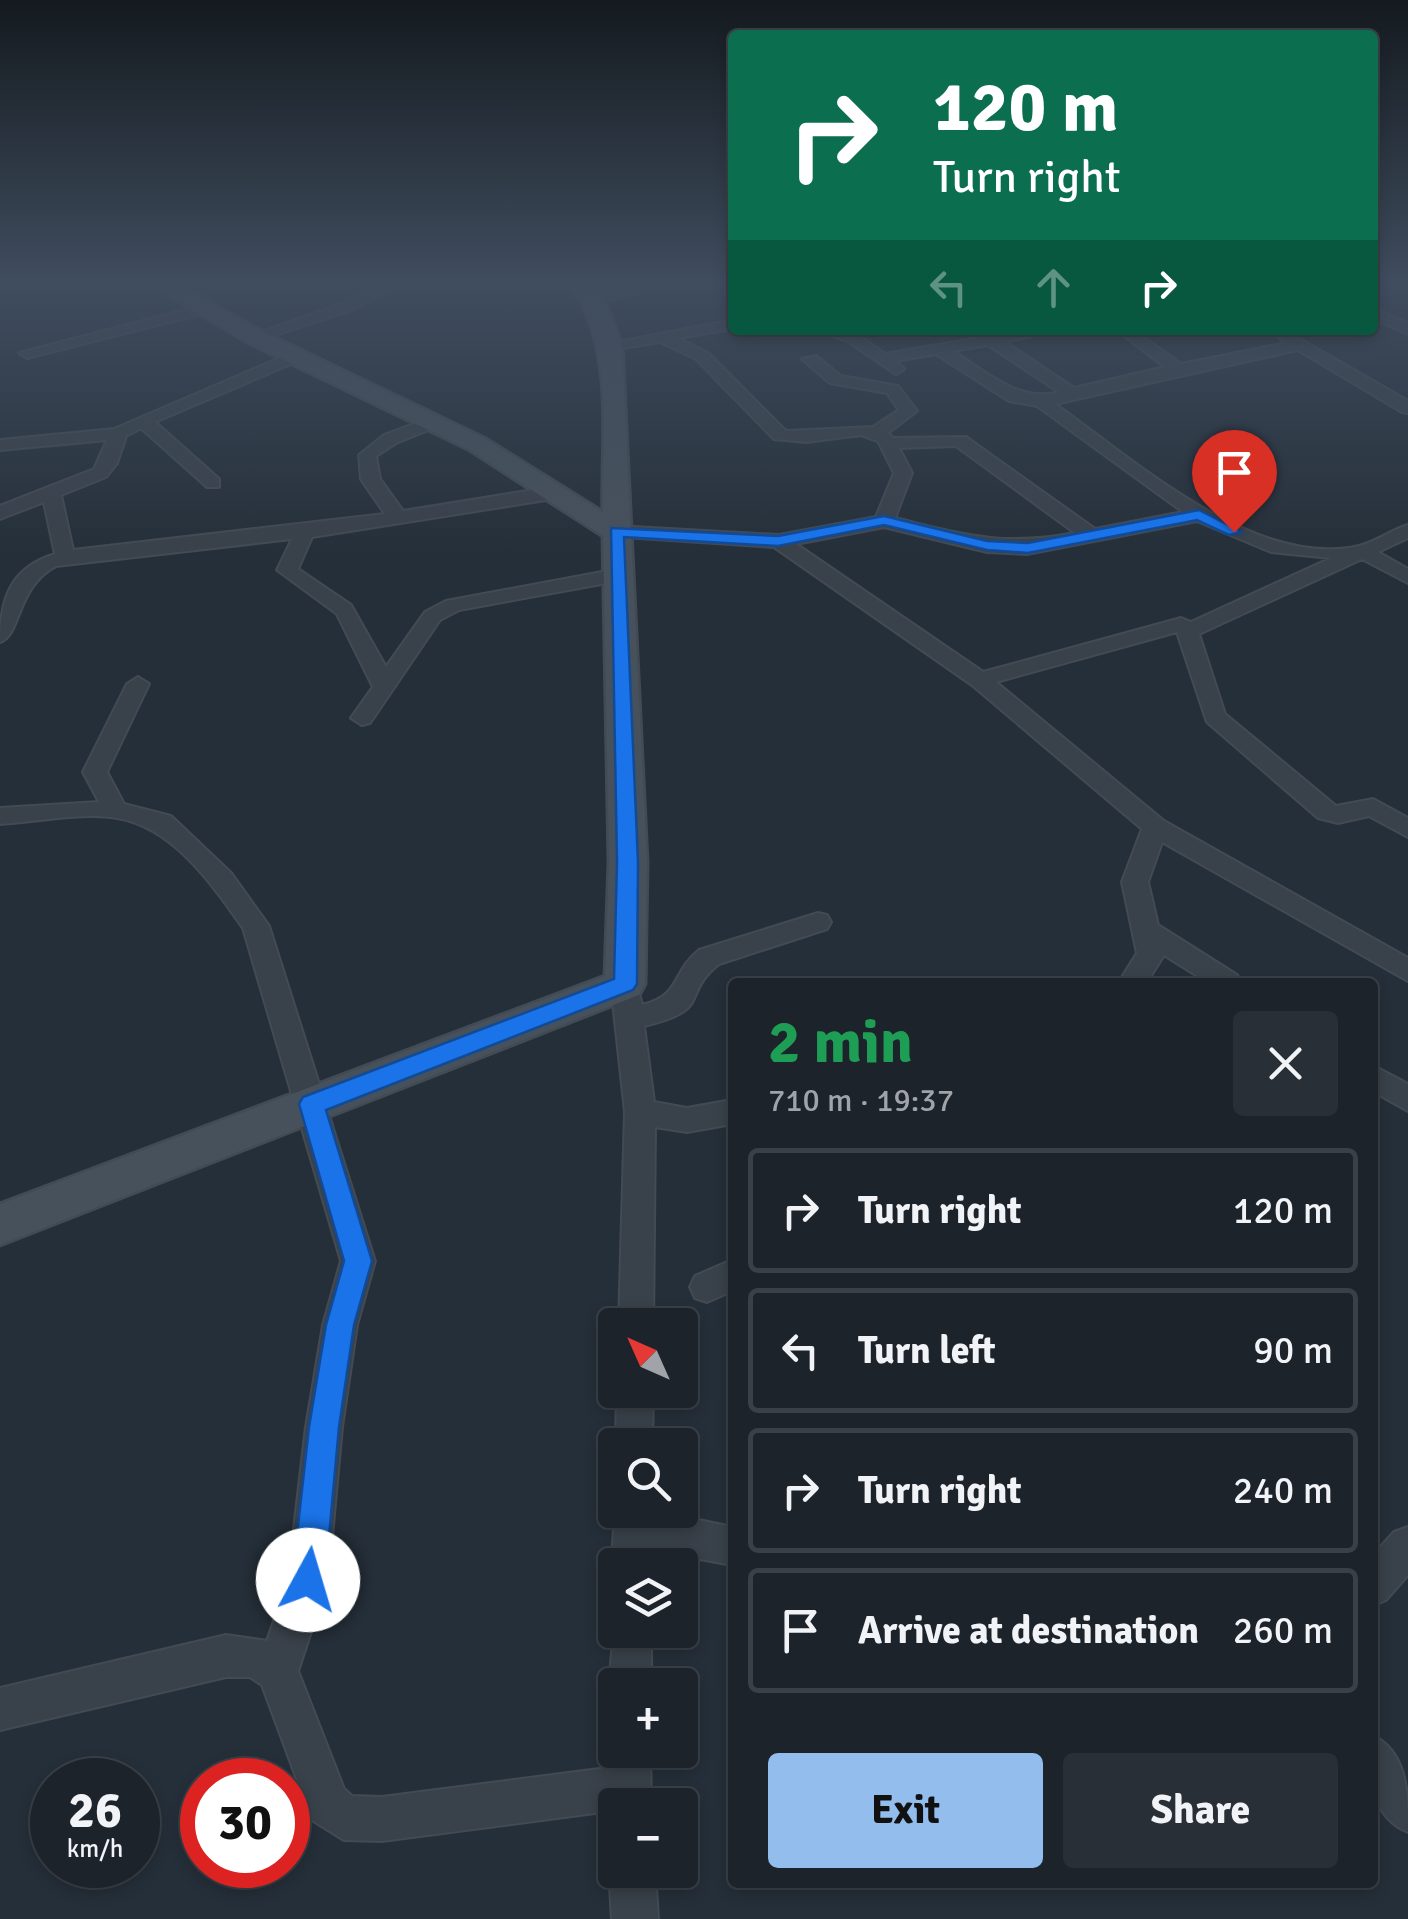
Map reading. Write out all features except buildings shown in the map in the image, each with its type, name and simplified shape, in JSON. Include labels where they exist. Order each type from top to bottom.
[{"type":"street","points":[[0,445],[117,434],[254,374]]},
{"type":"street","points":[[330,374],[435,422],[616,532],[778,541],[884,521],[987,546],[1028,548],[1199,515]]},
{"type":"street","points":[[612,374],[628,862],[627,1001],[640,1112],[636,1308]]},
{"type":"street","points":[[719,374],[780,435],[794,440],[882,437],[960,441],[1093,537]]},
{"type":"street","points":[[828,374],[836,380],[892,389],[909,412],[882,437]]},
{"type":"street","points":[[892,389],[902,379],[897,374]]},
{"type":"street","points":[[977,374],[1014,397],[1042,402],[1155,374]]},
{"type":"street","points":[[1041,374],[1072,394]]},
{"type":"street","points":[[1347,374],[1408,408]]},
{"type":"street","points":[[1042,402],[1199,515],[1278,548],[1312,554],[1363,552],[1408,576]]},
{"type":"street","points":[[142,420],[213,483]]},
{"type":"street","points":[[400,520],[370,483],[363,466],[366,456],[382,442],[435,422]]},
{"type":"street","points":[[0,512],[108,468],[117,434]]},
{"type":"street","points":[[882,437],[903,473],[884,521]]},
{"type":"street","points":[[51,494],[65,557]]},
{"type":"street","points":[[0,636],[26,574],[36,564],[65,557],[400,520],[552,494]]},
{"type":"street","points":[[1188,631],[1408,531]]},
{"type":"street","points":[[304,532],[287,570],[305,587],[335,602],[364,639],[384,687]]},
{"type":"street","points":[[778,541],[980,680],[1146,815],[1155,827],[1408,972]]},
{"type":"street","points":[[362,718],[432,616],[453,605],[618,576]]},
{"type":"street","points":[[980,680],[1174,623],[1188,631],[1210,708],[1224,730],[1328,812],[1338,815],[1373,808],[1408,829]]},
{"type":"street","points":[[115,809],[95,772],[138,684]]},
{"type":"street","points":[[0,816],[115,809],[162,822],[222,879],[256,926],[276,1005],[312,1104],[358,1261],[340,1325],[324,1427],[308,1580],[278,1671]]},
{"type":"street","points":[[1136,978],[1151,954],[1135,882],[1155,827]]},
{"type":"street","points":[[0,1225],[312,1104],[627,1001],[671,1009],[682,999],[694,969],[709,957],[818,922]]},
{"type":"street","points":[[1149,932],[1221,978]]},
{"type":"street","points":[[1378,1080],[1408,1099]]},
{"type":"street","points":[[640,1112],[687,1120],[728,1113]]},
{"type":"street","points":[[633,1534],[728,1546]]},
{"type":"street","points":[[1378,1579],[1408,1546]]},
{"type":"street","points":[[0,1709],[226,1656],[256,1657],[278,1671],[328,1804],[344,1818],[382,1819],[629,1781]]},
{"type":"street","points":[[1378,1765],[1408,1810]]},
{"type":"street","points":[[633,1888],[635,1919]]},
{"type":"route","points":[[308,1580],[324,1427],[340,1325],[358,1261],[312,1104],[625,984],[628,862],[616,532],[778,541],[884,521],[987,546],[1028,548],[1199,515],[1234,532]]}]
